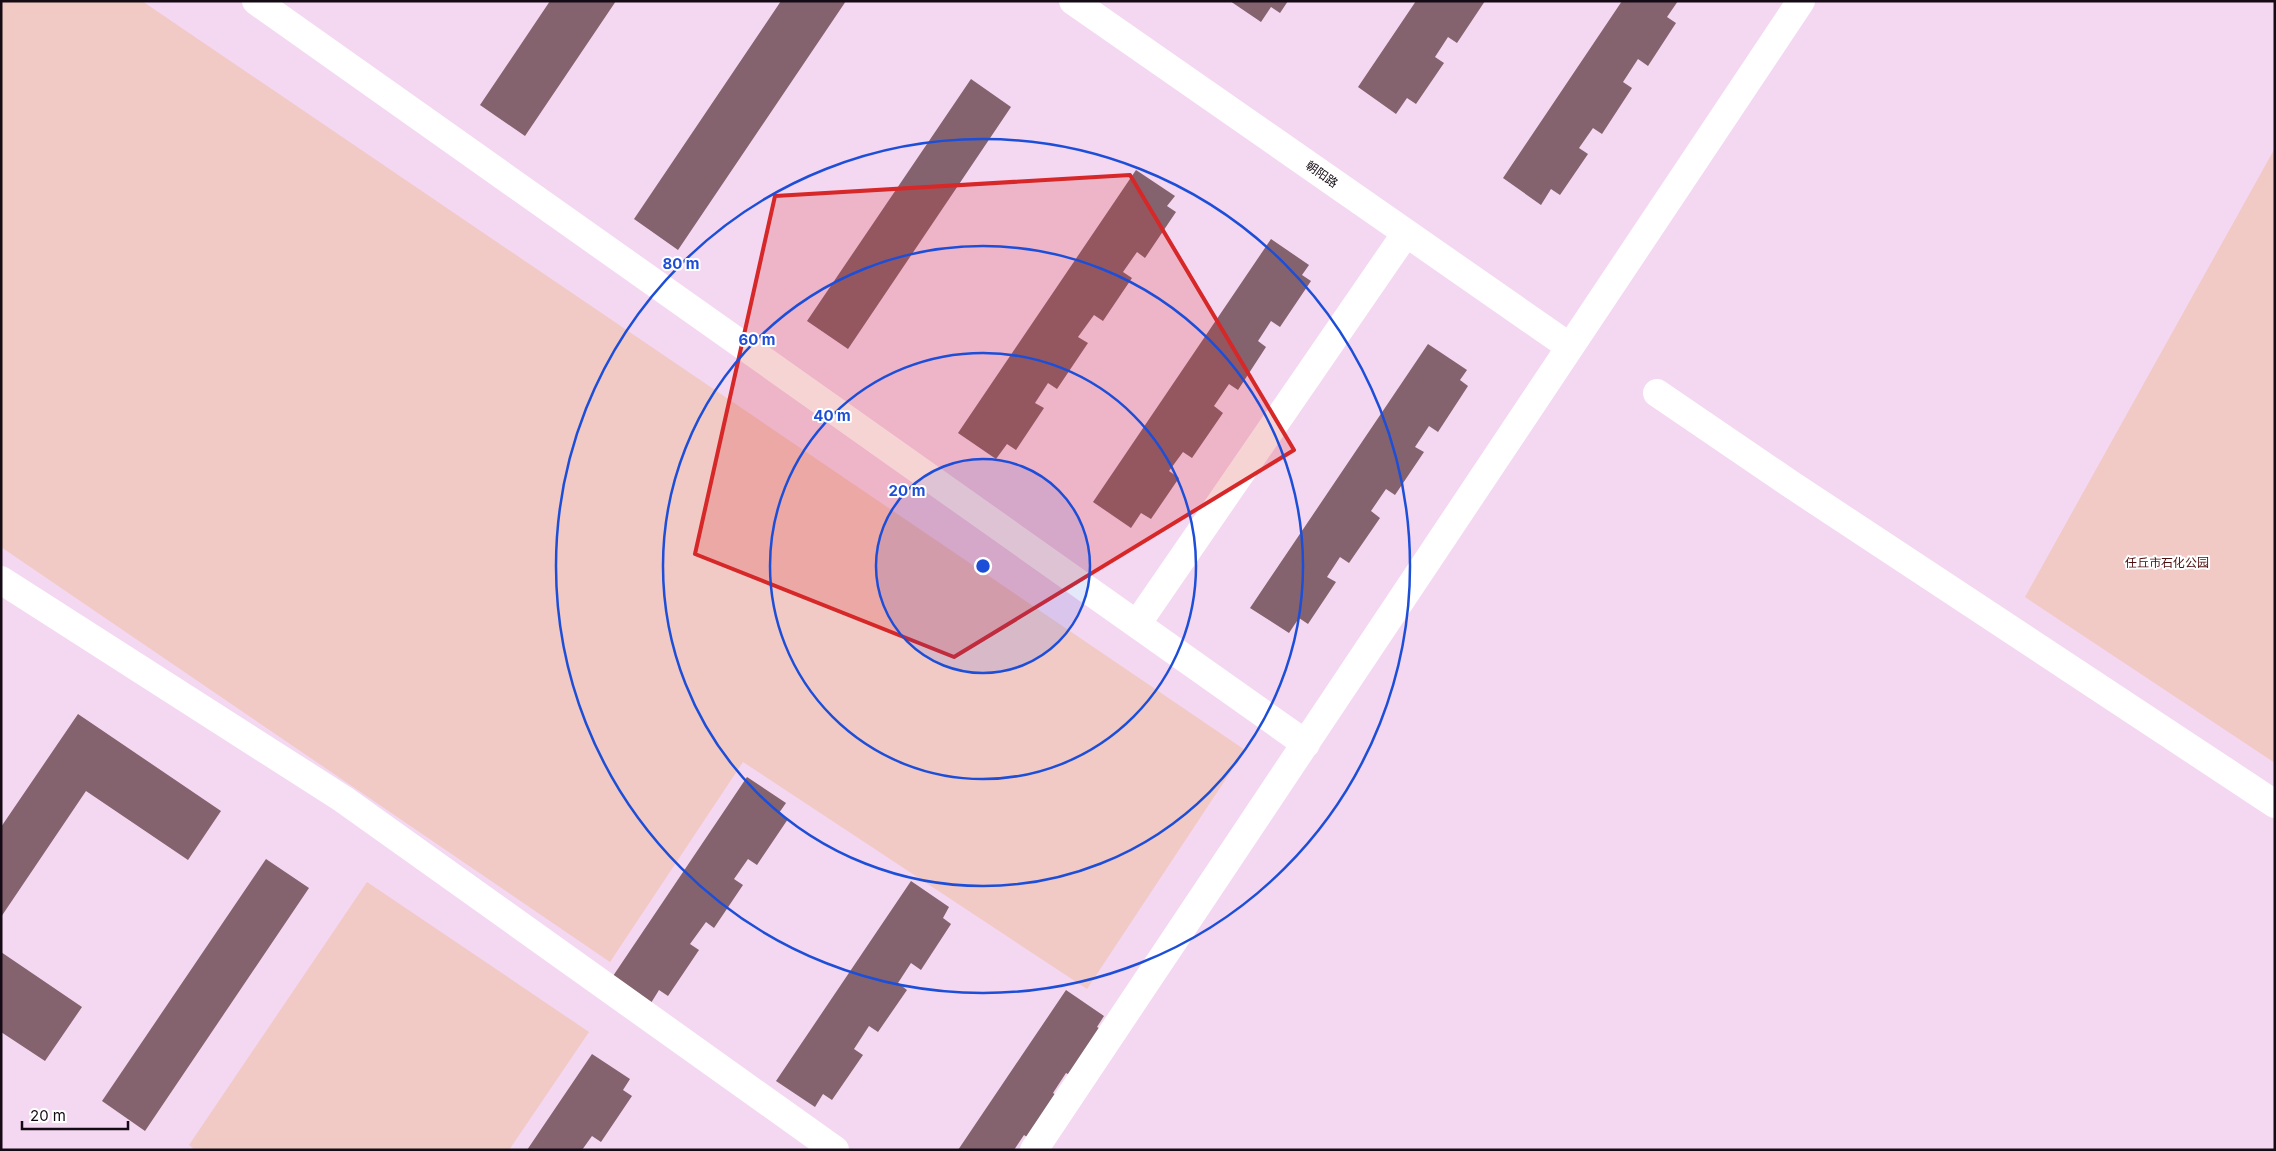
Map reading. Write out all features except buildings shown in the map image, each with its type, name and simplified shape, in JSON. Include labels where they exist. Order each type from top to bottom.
[{"type":"street","points":[[256,1],[1306,744]]},
{"type":"street","name":"朝阳路","points":[[1073,1],[1570,347]]},
{"type":"street","points":[[1034,1150],[1801,1]]},
{"type":"street","points":[[1136,624],[1406,233]]},
{"type":"street","points":[[1657,393],[1808,496],[2275,804]]},
{"type":"street","points":[[1,580],[343,799],[835,1150]]},
{"type":"highlighted area","points":[[1130,175],[1294,450],[954,657],[695,554],[775,196]]},
{"type":"green space","points":[[1,1],[142,1],[1245,750],[1087,989],[743,762],[610,962],[1,547]]},
{"type":"green space","name":"任丘市石化公园","points":[[2275,148],[2275,763],[2025,597]]},
{"type":"green space","points":[[367,882],[589,1032],[509,1150],[195,1150],[189,1145]]}]
